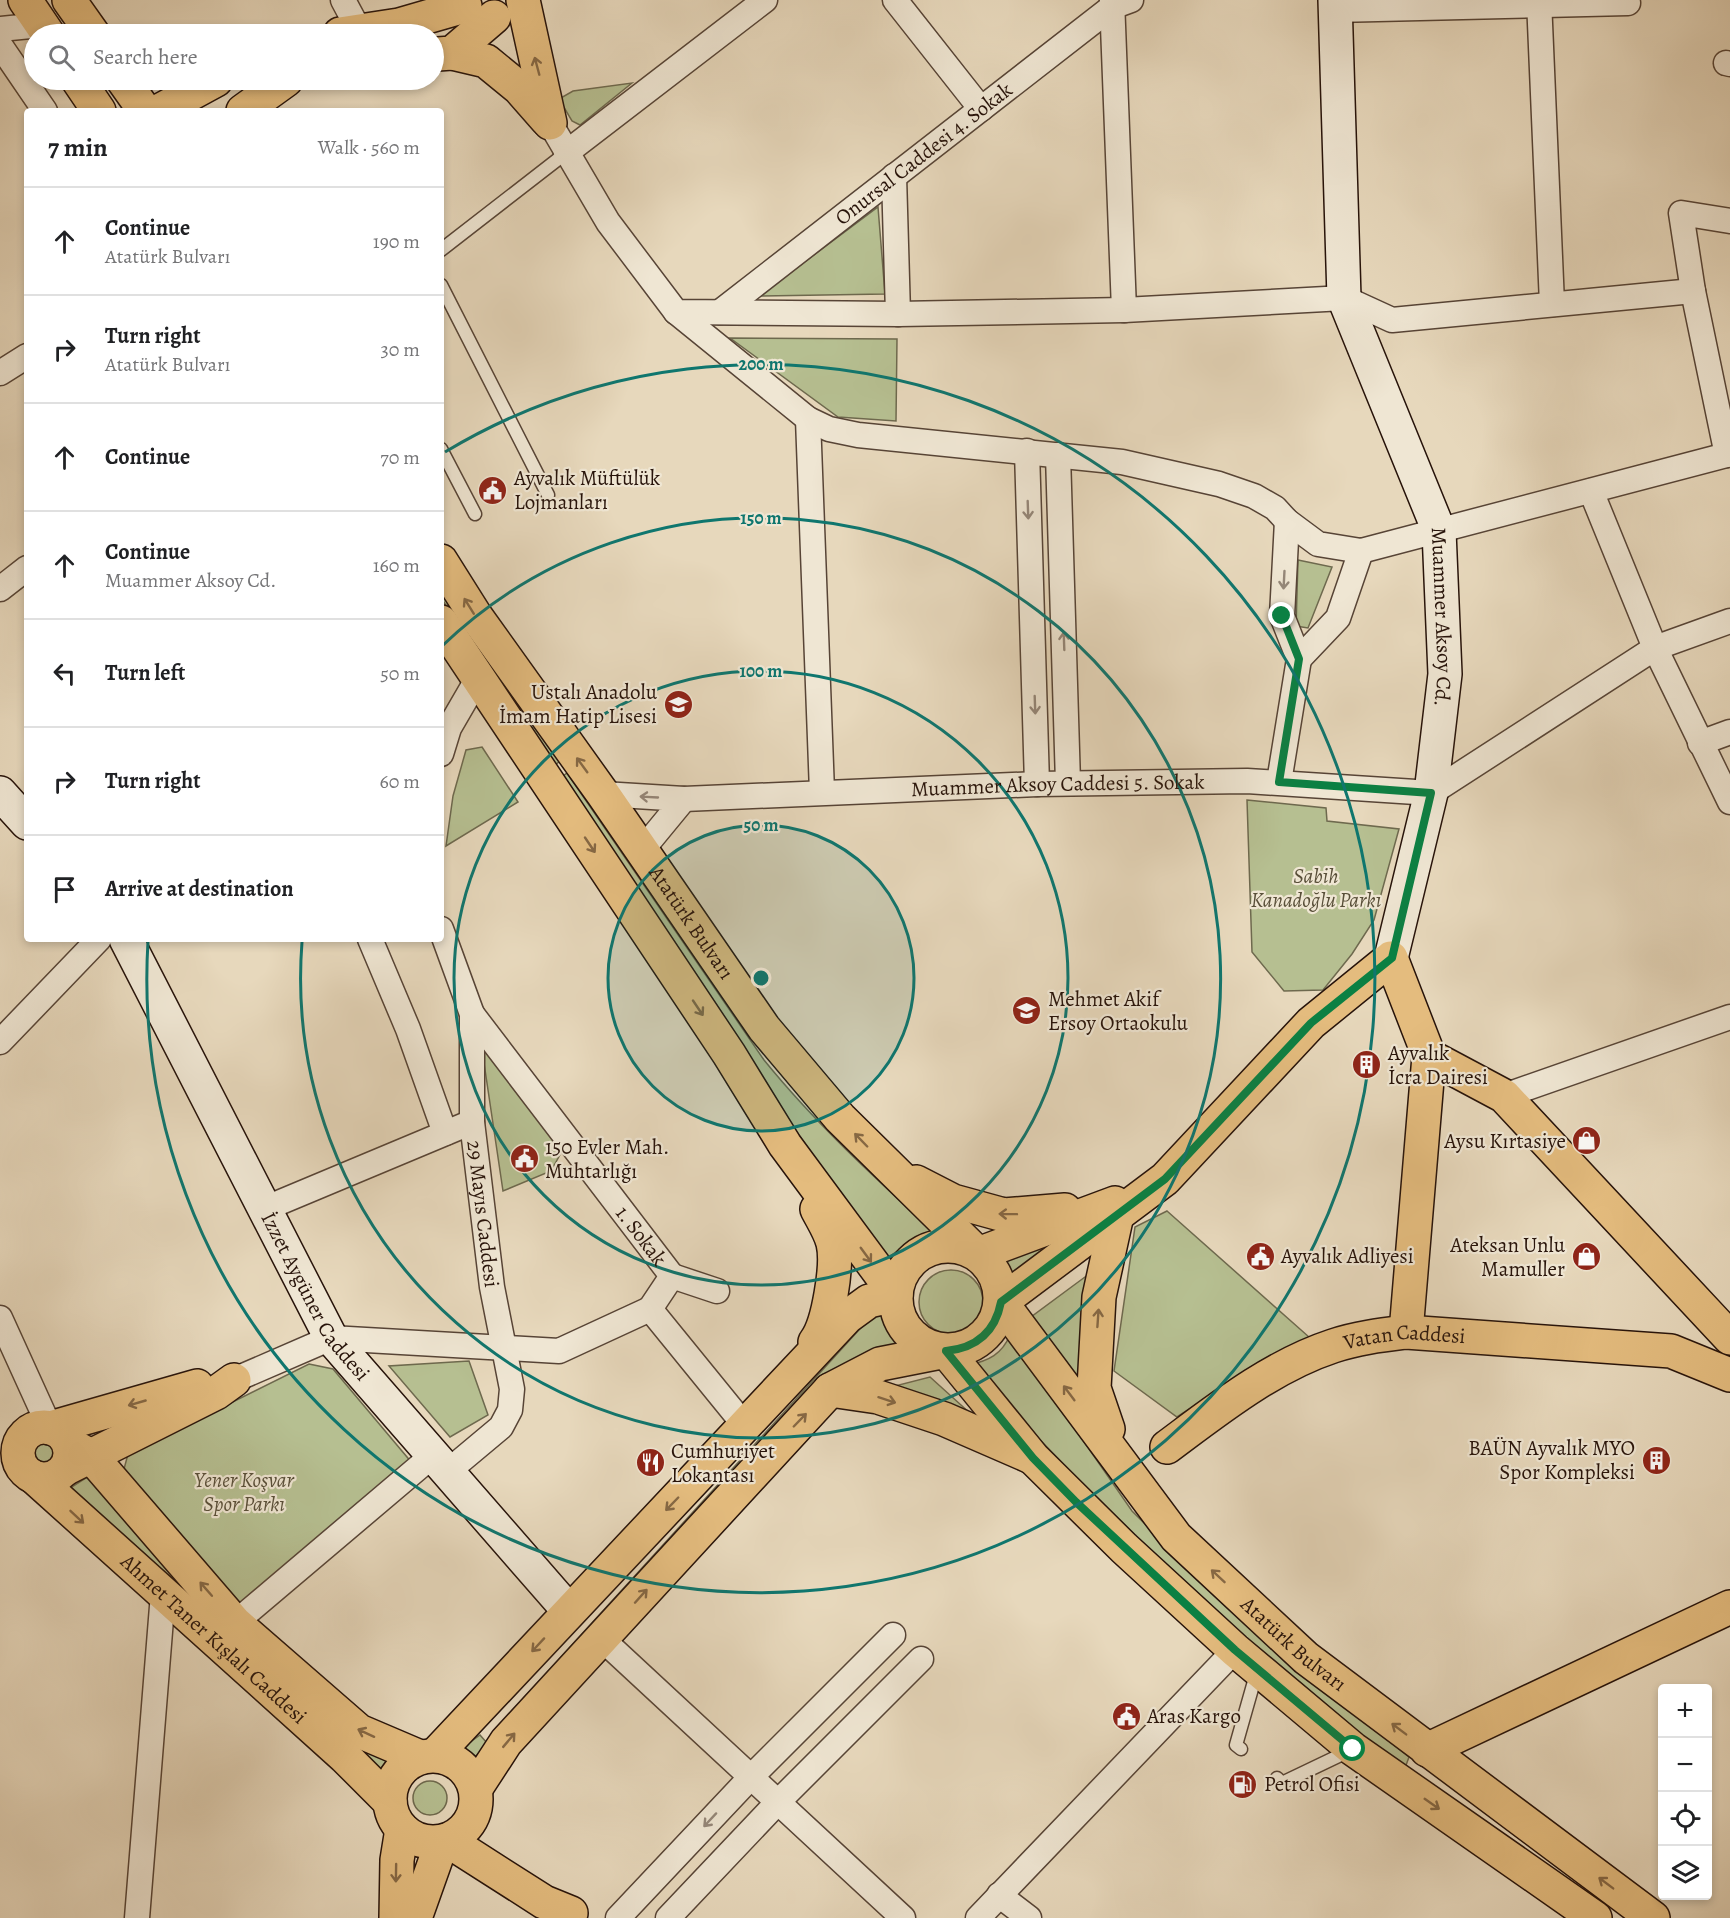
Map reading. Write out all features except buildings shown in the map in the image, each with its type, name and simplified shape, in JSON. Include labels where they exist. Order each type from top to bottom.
[{"type":"main road","points":[[69,0],[86,24]]},
{"type":"main road","points":[[523,0],[550,123]]},
{"type":"main road","points":[[404,24],[483,6]]},
{"type":"main road","points":[[444,52],[483,6]]},
{"type":"main road","points":[[444,53],[486,61],[519,88],[550,123]]},
{"type":"main road","points":[[85,90],[97,108]]},
{"type":"main road","points":[[130,90],[143,108]]},
{"type":"main road","points":[[165,108],[198,90]]},
{"type":"main road","points":[[247,108],[272,90]]},
{"type":"main road","name":"Atatürk Bulvarı","points":[[444,566],[475,615],[603,794],[764,1028],[840,1118],[884,1164],[978,1254],[996,1275],[1001,1302],[1185,1545],[1306,1658],[1653,1918]]},
{"type":"main road","name":"Atatürk Bulvarı","points":[[444,627],[729,1054],[785,1146],[896,1295],[899,1317],[906,1330],[931,1348],[946,1351],[1033,1458],[1124,1548],[1246,1660],[1353,1749],[1595,1918]]},
{"type":"main road","points":[[396,1816],[413,1838],[427,1842],[445,1841],[466,1828],[475,1802],[506,1742],[830,1390],[880,1364],[972,1345],[983,1338],[998,1316],[1001,1302],[1113,1210],[1165,1179],[1311,1023],[1392,958],[1429,1056],[1406,1332]]},
{"type":"main road","points":[[1429,1056],[1503,1096],[1730,1338]]},
{"type":"main road","points":[[777,1394],[823,1332],[831,1302],[833,1244],[785,1146]]},
{"type":"main road","points":[[884,1164],[952,1201],[1004,1215],[1113,1210]]},
{"type":"main road","points":[[396,1918],[396,1816],[391,1788],[397,1774],[407,1764],[427,1756],[746,1427],[847,1317],[869,1300],[896,1295],[903,1271],[914,1258],[928,1249],[945,1245],[962,1247],[978,1254],[1113,1210]]},
{"type":"main road","points":[[1113,1210],[1099,1298],[1094,1388],[1117,1456]]},
{"type":"main road","name":"Vatan Caddesi","points":[[1167,1446],[1222,1406],[1279,1371],[1332,1346],[1406,1332],[1671,1351],[1730,1375]]},
{"type":"main road","points":[[63,1445],[32,1430],[21,1442],[18,1458],[20,1475],[51,1479],[63,1445],[205,1383],[234,1380]]},
{"type":"main road","points":[[0,1429],[63,1445],[216,1393],[234,1380]]},
{"type":"main road","points":[[830,1390],[878,1397],[944,1419],[1033,1458]]},
{"type":"main road","name":"Ahmet Taner Kışlalı Caddesi","points":[[63,1445],[235,1623],[359,1731],[427,1756]]},
{"type":"main road","name":"Ahmet Taner Kışlalı Caddesi","points":[[20,1475],[163,1594],[345,1756],[396,1816]]},
{"type":"main road","points":[[1427,1750],[1730,1607]]},
{"type":"main road","points":[[427,1756],[448,1758],[470,1775],[475,1802],[488,1840],[551,1888],[574,1916]]},
{"type":"main road","points":[[445,1841],[544,1902],[574,1916]]},
{"type":"main road","points":[[415,1918],[445,1841]]},
{"type":"street","points":[[343,0],[348,24]]},
{"type":"street","points":[[566,153],[765,0]]},
{"type":"street","points":[[895,0],[981,109]]},
{"type":"street","points":[[1118,2],[1124,310]]},
{"type":"street","name":"Onursal Caddesi 4. Sokak","points":[[720,312],[1118,2]]},
{"type":"street","points":[[1539,3],[1551,304]]},
{"type":"street","points":[[1344,298],[1335,5],[1628,3]]},
{"type":"street","points":[[0,30],[38,20]]},
{"type":"street","points":[[0,45],[24,80]]},
{"type":"street","points":[[31,90],[43,108]]},
{"type":"street","points":[[550,123],[608,222],[676,312],[808,419],[829,429],[858,435],[1122,462],[1219,484],[1254,496],[1275,508],[1287,521],[1318,544],[1361,551],[1728,454],[1694,291],[1681,213],[1730,221]]},
{"type":"street","points":[[894,176],[898,315]]},
{"type":"street","points":[[676,312],[898,315],[1124,310],[1344,298],[1392,320],[1694,291]]},
{"type":"street","name":"Muammer Aksoy Cd.","points":[[1344,298],[1439,531],[1445,674],[1431,793],[1392,958]]},
{"type":"street","points":[[0,373],[24,358]]},
{"type":"street","points":[[808,419],[822,792]]},
{"type":"street","points":[[1027,451],[1037,784]]},
{"type":"street","points":[[1058,455],[1068,783]]},
{"type":"street","points":[[1591,490],[1655,648],[1730,802]]},
{"type":"street","points":[[1279,782],[1299,659],[1282,616],[1287,521]]},
{"type":"street","points":[[1299,659],[1338,618],[1361,551]]},
{"type":"street","points":[[0,589],[24,570]]},
{"type":"street","points":[[1431,793],[1655,648],[1730,621]]},
{"type":"street","points":[[444,744],[449,728],[478,678]]},
{"type":"street","points":[[1700,743],[1730,732]]},
{"type":"street","name":"Muammer Aksoy Caddesi 5. Sokak","points":[[603,794],[684,799],[1068,783],[1279,782],[1431,793]]},
{"type":"street","points":[[0,793],[24,820]]},
{"type":"street","points":[[642,850],[684,799]]},
{"type":"street","name":"29 Mayıs Caddesi","points":[[235,1623],[439,1465],[501,1427],[510,1410],[512,1389],[503,1349],[485,1238],[472,1122],[472,1014],[444,937]]},
{"type":"street","points":[[0,1042],[96,942]]},
{"type":"street","name":"İzzet Aygüner Caddesi","points":[[128,942],[332,1338],[439,1465],[569,1611]]},
{"type":"street","points":[[371,942],[408,1029],[445,1133]]},
{"type":"street","name":"1. Sokak","points":[[472,1014],[672,1276],[650,1309]]},
{"type":"street","points":[[1503,1096],[1730,1017]]},
{"type":"street","points":[[264,1209],[472,1122]]},
{"type":"street","points":[[672,1276],[717,1291]]},
{"type":"street","points":[[234,1380],[332,1338],[559,1351],[650,1309],[746,1427]]},
{"type":"street","points":[[0,1318],[63,1445]]},
{"type":"street","points":[[137,1918],[163,1594]]},
{"type":"street","points":[[618,1918],[750,1778],[893,1635]]},
{"type":"street","points":[[602,1639],[903,1918]]},
{"type":"street","points":[[668,1918],[777,1803],[921,1659]]},
{"type":"street","points":[[978,1918],[999,1895],[1246,1660]]},
{"type":"street","points":[[999,1895],[1029,1918]]},
{"type":"lane","points":[[444,248],[566,153]]},
{"type":"lane","points":[[444,291],[548,495]]},
{"type":"lane","points":[[444,455],[475,514]]},
{"type":"lane","points":[[1241,1749],[1236,1744],[1246,1660]]},
{"type":"lane","points":[[1277,1778],[1282,1783],[1353,1749]]},
{"type":"green space","points":[[632,83],[580,125],[572,121],[559,99],[573,91]]},
{"type":"green space","points":[[878,207],[885,294],[759,296]]},
{"type":"green space","points":[[730,338],[897,339],[896,421],[838,417]]},
{"type":"green space","points":[[1298,560],[1332,567],[1308,628],[1296,626]]},
{"type":"green space","points":[[444,588],[560,761],[554,766],[444,602]]},
{"type":"green space","points":[[482,747],[518,802],[446,846],[453,796],[466,750]]},
{"type":"green space","points":[[567,773],[764,1060],[824,1128],[933,1231],[914,1239],[886,1259],[775,1101],[559,779]]},
{"type":"green space","name":"Sabih Kanadoğlu Parkı","points":[[1247,800],[1326,808],[1327,821],[1399,829],[1374,920],[1352,954],[1323,990],[1284,991],[1252,952]]},
{"type":"green space","points":[[480,1036],[562,1151],[551,1171],[503,1191]]},
{"type":"green space","points":[[1167,1211],[1309,1337],[1246,1372],[1177,1417],[1114,1371],[1135,1227]]},
{"type":"green space","points":[[1084,1225],[1015,1280],[999,1252]]},
{"type":"green space","points":[[951,1270],[963,1272],[974,1279],[981,1290],[983,1302],[981,1314],[974,1325],[963,1332],[951,1334],[939,1332],[928,1325],[921,1314],[919,1302],[921,1290],[928,1279],[939,1272]]},
{"type":"green space","points":[[1089,1274],[1078,1387],[1031,1317]]},
{"type":"green space","points":[[878,1309],[903,1347],[828,1373],[507,1721],[508,1715]]},
{"type":"green space","points":[[1010,1335],[1132,1511],[1264,1642],[1409,1757],[1405,1768],[1259,1655],[1118,1521],[968,1365],[994,1356],[1007,1342]]},
{"type":"green space","points":[[469,1361],[488,1415],[450,1437],[389,1366]]},
{"type":"green space","name":"Yener Koşvar Spor Parkı","points":[[309,1364],[333,1369],[412,1463],[235,1613],[126,1484],[124,1469],[128,1454]]},
{"type":"green space","points":[[930,1377],[982,1424],[883,1389]]},
{"type":"green space","points":[[39,1438],[62,1447],[52,1470],[31,1463],[30,1449]]},
{"type":"green space","points":[[92,1474],[185,1584],[179,1589],[70,1488]]},
{"type":"green space","points":[[337,1722],[397,1768],[389,1777],[334,1725]]},
{"type":"green space","points":[[480,1735],[487,1743],[466,1768],[454,1754]]},
{"type":"green space","points":[[430,1781],[442,1786],[447,1798],[442,1810],[430,1815],[418,1810],[413,1798],[418,1786]]},
{"type":"place","name":"Ayvalık Müftülük Lojmanları","points":[[493,490]]},
{"type":"place","name":"Ustalı Anadolu İmam Hatip Lisesi","points":[[678,704]]},
{"type":"place","name":"Mehmet Akif Ersoy Ortaokulu","points":[[1027,1011]]},
{"type":"place","name":"Ayvalık İcra Dairesi","points":[[1367,1065]]},
{"type":"place","name":"Aysu Kırtasiye","points":[[1587,1141]]},
{"type":"place","name":"150 Evler Mah. Muhtarlığı","points":[[524,1159]]},
{"type":"place","name":"Ayvalık Adliyesi","points":[[1260,1256]]},
{"type":"place","name":"Ateksan Unlu Mamuller","points":[[1586,1257]]},
{"type":"place","name":"BAÜN Ayvalık MYO Spor Kompleksi","points":[[1656,1460]]},
{"type":"place","name":"Cumhuriyet Lokantası","points":[[650,1463]]},
{"type":"place","name":"Aras Kargo","points":[[1126,1716]]},
{"type":"place","name":"Petrol Ofisi","points":[[1243,1784]]},
{"type":"route","points":[[1282,616],[1299,659],[1279,782],[1431,793],[1392,958],[1311,1023],[1165,1179],[1001,1302],[992,1328],[983,1338],[959,1350],[946,1351],[1033,1458],[1076,1502],[1257,1670],[1353,1749]]}]
